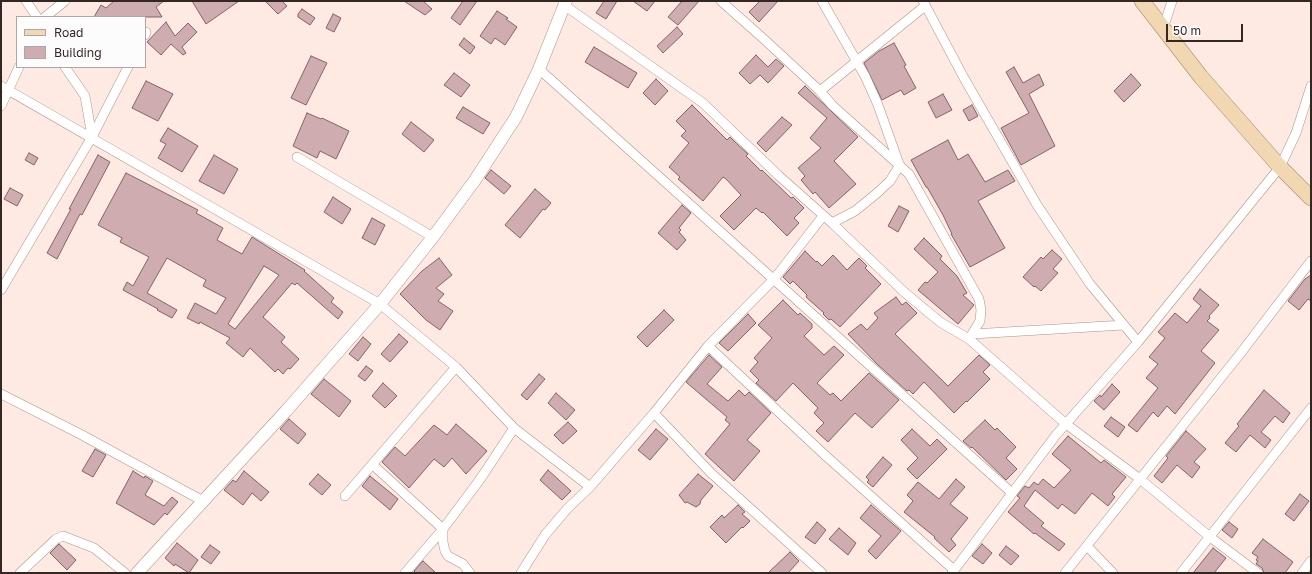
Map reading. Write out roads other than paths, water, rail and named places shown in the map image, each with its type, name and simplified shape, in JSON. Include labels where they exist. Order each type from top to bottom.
[{"type":"main road","points":[[1142,1],[1201,77],[1280,166],[1311,198]]},
{"type":"street","points":[[26,1],[36,16]]},
{"type":"street","points":[[46,16],[65,1]]},
{"type":"street","points":[[721,1],[820,91],[832,105],[909,174],[979,299],[981,310],[980,321],[971,336]]},
{"type":"street","points":[[822,1],[857,60],[878,105],[900,165]]},
{"type":"street","points":[[1163,29],[1172,1]]},
{"type":"street","points":[[138,573],[286,411],[380,304],[433,237],[475,180],[516,117],[539,69],[565,3],[703,103],[903,291],[940,322],[971,336],[1066,424],[1140,479],[1210,537],[1258,573]]},
{"type":"street","points":[[820,91],[924,3],[964,78],[1037,205],[1090,284],[1138,342]]},
{"type":"street","points":[[1,106],[5,88],[18,68]]},
{"type":"street","points":[[66,68],[85,96],[92,137]]},
{"type":"street","points":[[1,290],[92,137],[127,68]]},
{"type":"street","points":[[539,69],[1012,493]]},
{"type":"street","points":[[708,346],[953,571],[1066,424],[1138,342],[1280,166],[1296,133],[1311,86]]},
{"type":"street","points":[[5,88],[380,304],[456,367],[514,428],[590,488]]},
{"type":"street","points":[[297,157],[433,237]]},
{"type":"street","points":[[832,223],[856,211],[876,194],[890,181],[900,165]]},
{"type":"street","points":[[521,573],[546,535],[567,509],[590,488],[654,413],[708,346],[774,279],[823,216]]},
{"type":"street","points":[[1065,573],[1240,354],[1311,261]]},
{"type":"street","points":[[971,336],[1124,325]]},
{"type":"street","points":[[345,496],[456,367]]},
{"type":"street","points":[[1,394],[203,501]]},
{"type":"street","points":[[1181,573],[1311,408]]},
{"type":"street","points":[[654,413],[711,473],[822,573]]},
{"type":"street","points":[[405,573],[444,529],[481,478],[514,428]]},
{"type":"street","points":[[373,465],[444,529]]},
{"type":"street","points":[[444,529],[443,542],[445,551],[448,556],[463,564],[470,573]]},
{"type":"street","points":[[20,573],[56,539],[63,536],[94,548],[125,573]]},
{"type":"street","points":[[1087,546],[1113,573]]},
{"type":"street","points":[[1302,573],[1311,561]]}]
